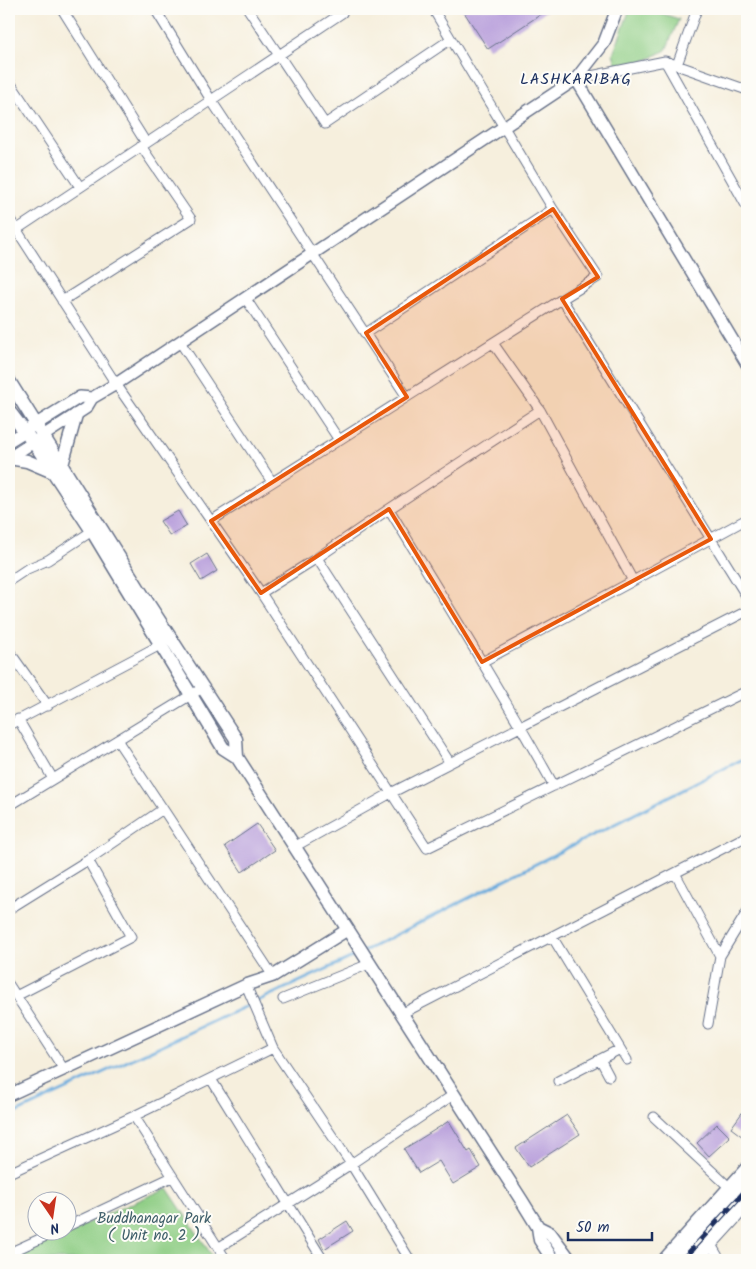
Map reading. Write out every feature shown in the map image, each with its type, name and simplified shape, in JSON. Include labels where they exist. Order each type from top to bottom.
[{"type":"main road","points":[[9,381],[37,425],[39,440]]},
{"type":"main road","points":[[9,411],[25,432],[39,440],[204,687],[236,739],[237,757]]},
{"type":"main road","points":[[76,415],[58,468],[92,531],[162,644],[223,748],[237,757],[538,1227],[540,1240],[553,1260]]},
{"type":"main road","points":[[9,458],[58,468]]},
{"type":"main road","points":[[664,1260],[747,1168]]},
{"type":"main road","points":[[674,1260],[747,1180]]},
{"type":"main road","points":[[695,1260],[747,1204]]},
{"type":"main road","points":[[702,1260],[747,1211]]},
{"type":"main road","points":[[538,1227],[550,1233],[570,1260]]},
{"type":"street","points":[[62,9],[191,219],[62,302]]},
{"type":"street","points":[[155,9],[211,100],[314,253],[407,397]]},
{"type":"street","points":[[248,9],[325,124],[451,39]]},
{"type":"street","points":[[211,521],[598,276],[553,209],[433,9]]},
{"type":"street","points":[[9,458],[86,408],[92,398],[180,342],[576,79],[604,43],[617,9]]},
{"type":"street","points":[[677,65],[697,9]]},
{"type":"street","points":[[16,230],[343,10]]},
{"type":"street","points":[[576,79],[665,61],[747,90]]},
{"type":"street","points":[[665,61],[747,206]]},
{"type":"street","points":[[576,79],[747,364]]},
{"type":"street","points":[[9,81],[80,187]]},
{"type":"street","points":[[366,333],[553,209]]},
{"type":"street","points":[[9,218],[116,384],[261,593],[427,848],[747,691]]},
{"type":"street","points":[[246,298],[340,440]]},
{"type":"street","points":[[562,299],[747,598]]},
{"type":"street","points":[[180,342],[272,482]]},
{"type":"street","points":[[493,343],[540,410],[633,581]]},
{"type":"street","points":[[9,442],[80,398],[92,398]]},
{"type":"street","points":[[261,593],[540,410]]},
{"type":"street","points":[[389,509],[521,727],[554,786]]},
{"type":"street","points":[[482,662],[747,519]]},
{"type":"street","points":[[9,581],[27,569],[48,560],[92,531]]},
{"type":"street","points":[[317,558],[450,763]]},
{"type":"street","points":[[294,847],[391,793],[747,611]]},
{"type":"street","points":[[9,725],[162,644]]},
{"type":"street","points":[[9,651],[48,706]]},
{"type":"street","points":[[9,806],[204,687]]},
{"type":"street","points":[[18,719],[53,778]]},
{"type":"street","points":[[117,740],[273,976]]},
{"type":"street","points":[[9,909],[88,860],[163,809]]},
{"type":"street","points":[[401,1014],[553,938],[747,836]]},
{"type":"street","points":[[16,996],[131,937],[88,860]]},
{"type":"street","points":[[675,874],[720,956]]},
{"type":"street","points":[[708,1024],[720,956],[747,912]]},
{"type":"street","points":[[9,1095],[63,1068],[273,976],[347,930]]},
{"type":"street","points":[[553,938],[627,1060]]},
{"type":"street","points":[[283,998],[368,962]]},
{"type":"street","points":[[9,985],[63,1068]]},
{"type":"street","points":[[247,988],[273,1048],[351,1164],[410,1260]]},
{"type":"street","points":[[9,1173],[134,1116],[273,1048]]},
{"type":"street","points":[[558,1081],[620,1049]]},
{"type":"street","points":[[600,1059],[609,1076]]},
{"type":"street","points":[[211,1079],[323,1260]]},
{"type":"street","points":[[218,1248],[351,1164],[453,1095]]},
{"type":"street","points":[[134,1116],[226,1260]]},
{"type":"street","points":[[654,1117],[730,1188]]},
{"type":"street","points":[[78,1221],[172,1177]]},
{"type":"street","points":[[9,1253],[33,1242]]},
{"type":"street","points":[[713,1248],[720,1260]]},
{"type":"highlighted area","points":[[553,209],[598,277],[562,299],[711,539],[482,662],[389,509],[261,593],[211,521],[407,397],[366,333]]},
{"type":"green space","points":[[630,9],[647,9],[679,19],[666,50],[647,60],[625,67],[616,63],[613,54]]},
{"type":"green space","name":"Buddhanagar Park ( Unit no. 2 )","points":[[167,1188],[215,1260],[9,1260],[9,1257],[43,1242],[78,1242],[78,1227]]},
{"type":"building","points":[[462,9],[549,9],[488,49]]},
{"type":"building","points":[[178,511],[187,526],[170,536],[160,521]]},
{"type":"building","points":[[207,554],[217,571],[201,581],[191,564]]},
{"type":"building","points":[[257,824],[275,850],[242,872],[225,846]]},
{"type":"building","points":[[747,1106],[747,1140],[731,1128]]},
{"type":"building","points":[[567,1115],[580,1134],[529,1167],[516,1148]]},
{"type":"building","points":[[449,1121],[468,1152],[471,1150],[481,1167],[453,1184],[439,1161],[419,1173],[404,1149]]},
{"type":"building","points":[[717,1124],[730,1137],[709,1156],[697,1143]]},
{"type":"building","points":[[347,1221],[353,1231],[324,1249],[319,1239]]},
{"type":"waterway","points":[[364,951],[747,757]]},
{"type":"waterway","points":[[9,1116],[359,954]]},
{"type":"railway","points":[[682,1260],[747,1189]]},
{"type":"district","name":"LASHKARIBAG","points":[[576,79]]}]
